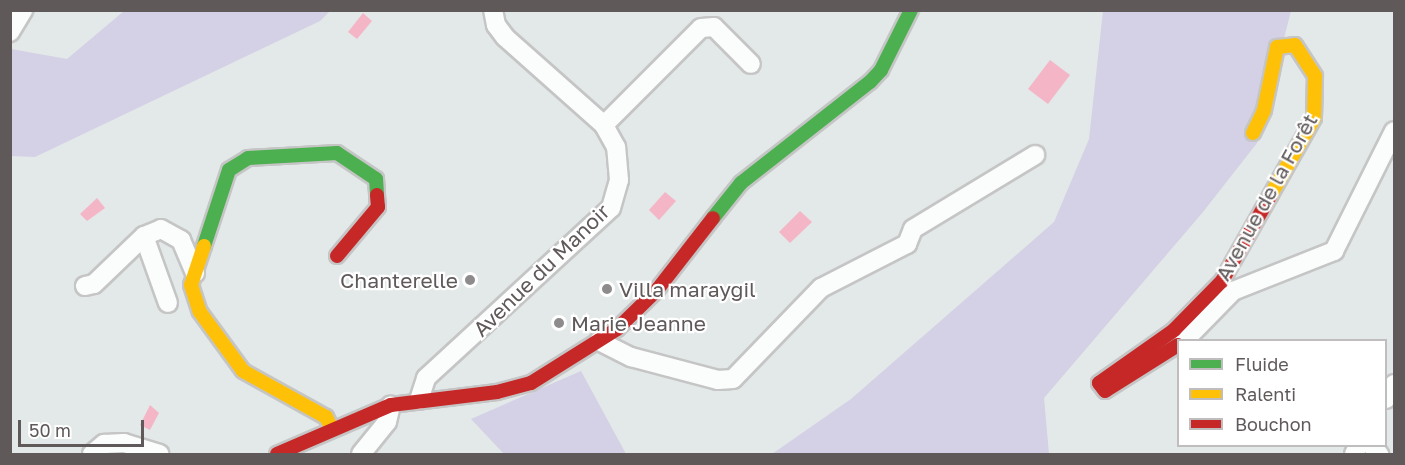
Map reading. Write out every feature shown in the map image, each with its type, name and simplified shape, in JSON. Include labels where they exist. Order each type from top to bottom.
[{"type":"street","points":[[10,32],[23,10]]},
{"type":"street","name":"Avenue du Manoir","points":[[419,400],[426,378],[611,208],[619,180],[616,147],[604,124],[505,37],[496,25],[493,10]]},
{"type":"street","points":[[277,454],[391,405],[515,389],[531,383],[599,341],[637,312],[657,290],[741,183],[870,82],[881,70],[911,10]]},
{"type":"street","points":[[604,124],[701,28],[714,27],[751,64]]},
{"type":"street","name":"Avenue de la Forêt","points":[[1177,346],[1106,391],[1099,383],[1174,330],[1222,281],[1314,118],[1315,76],[1304,54],[1295,45],[1284,43],[1277,46],[1264,110],[1253,133]]},
{"type":"street","name":"Avenue de la Forêt","points":[[1186,339],[1233,291],[1334,251],[1395,131]]},
{"type":"street","points":[[332,429],[326,417],[243,371],[200,312],[191,285],[229,170],[248,158],[337,153],[376,179],[378,207],[337,256]]},
{"type":"street","points":[[599,341],[631,357],[718,380],[733,379],[821,288],[907,244],[913,229],[1035,155]]},
{"type":"street","points":[[85,286],[94,284],[144,236],[161,229],[181,240],[195,273]]},
{"type":"street","points":[[144,236],[168,303]]},
{"type":"street","points":[[1387,397],[1395,384]]},
{"type":"street","points":[[361,454],[387,422],[391,405]]},
{"type":"street","points":[[92,454],[104,444],[124,444],[159,454]]},
{"type":"shaded area","points":[[124,11],[330,11],[320,21],[35,157],[11,156],[11,49],[67,59]]},
{"type":"shaded area","points":[[1103,11],[1291,11],[1257,143],[1203,212],[1044,398],[1049,454],[772,454],[851,399],[1054,222],[1089,139]]},
{"type":"shaded area","points":[[363,13],[372,21],[357,39],[348,32]]},
{"type":"shaded area","points":[[1050,60],[1070,75],[1048,104],[1028,89]]},
{"type":"shaded area","points":[[665,192],[676,201],[659,220],[649,210]]},
{"type":"shaded area","points":[[97,198],[105,208],[87,221],[80,214]]},
{"type":"shaded area","points":[[800,211],[812,222],[790,243],[779,232]]},
{"type":"shaded area","points":[[581,371],[626,454],[504,454],[471,419]]},
{"type":"shaded area","points":[[150,405],[159,413],[150,430],[140,425]]},
{"type":"traffic: fast","points":[[713,218],[741,183],[870,82],[881,70],[911,10]]},
{"type":"traffic: fast","points":[[204,246],[229,170],[248,158],[337,153],[376,179],[377,195]]},
{"type":"traffic: slow","points":[[1253,133],[1264,110],[1277,47],[1295,45],[1315,76],[1314,118],[1270,196]]},
{"type":"traffic: slow","points":[[204,246],[191,285],[200,312],[243,371],[326,417],[332,429]]},
{"type":"traffic: jam","points":[[337,256],[378,207],[377,195]]},
{"type":"traffic: jam","points":[[1177,346],[1105,391],[1099,383],[1174,330],[1222,281],[1270,196]]},
{"type":"traffic: jam","points":[[277,454],[391,405],[497,392],[531,383],[617,329],[657,290],[713,218]]},
{"type":"place","name":"Chanterelle","points":[[470,280]]},
{"type":"place","name":"Villa maraygil","points":[[607,289]]},
{"type":"place","name":"Marie Jeanne","points":[[559,323]]}]
